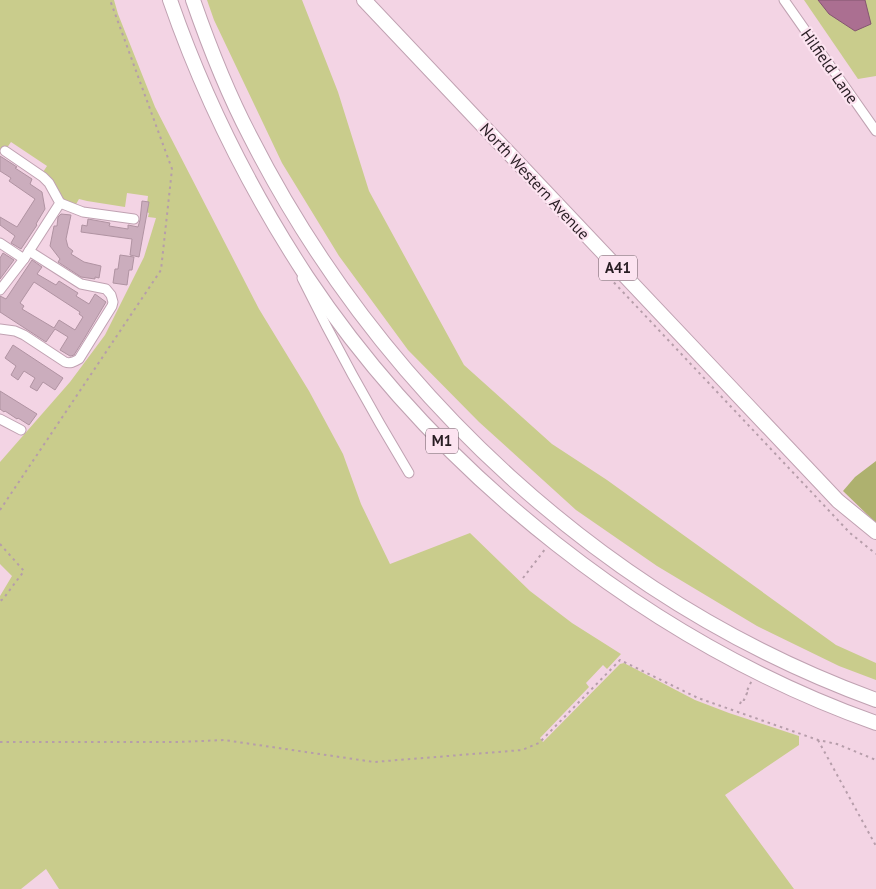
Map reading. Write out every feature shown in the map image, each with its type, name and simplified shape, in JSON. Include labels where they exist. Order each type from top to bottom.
[{"type":"highway","name":"M1","points":[[170,0],[215,113],[254,190],[280,234],[338,321],[433,432],[500,497],[611,585],[688,634],[769,678],[876,723]]},
{"type":"highway","name":"M1","points":[[193,0],[219,70],[246,127],[299,223],[327,266],[376,333],[417,383],[448,416],[513,481],[608,557],[662,593],[698,616],[779,659],[819,678],[876,700]]},
{"type":"highway","name":"North Western Avenue","points":[[364,0],[838,501],[876,532]]},
{"type":"street","name":"Hilfield Lane","points":[[784,0],[876,131]]},
{"type":"street","points":[[5,151],[43,177],[49,183],[60,204],[83,212],[134,220]]},
{"type":"street","points":[[0,290],[27,255],[60,204]]},
{"type":"street","points":[[280,234],[328,330],[409,473]]},
{"type":"street","points":[[0,243],[81,284],[106,289],[111,294],[113,302],[79,359],[71,363],[64,362],[24,334],[0,329]]},
{"type":"street","points":[[0,419],[21,430]]},
{"type":"path","points":[[0,510],[161,270],[172,169],[110,0]]},
{"type":"path","points":[[523,578],[552,540]]},
{"type":"path","points":[[0,544],[24,571],[0,602]]},
{"type":"path","points":[[0,742],[179,742],[224,740],[374,762],[522,750],[539,743],[620,660],[698,698],[818,740],[837,744],[876,760]]},
{"type":"path","points":[[740,704],[747,694],[749,685]]},
{"type":"path","points":[[818,740],[876,846]]},
{"type":"green space","points":[[0,0],[114,0],[155,107],[259,309],[309,391],[343,454],[361,504],[390,564],[470,533],[530,591],[572,623],[621,654],[607,669],[603,665],[586,683],[589,687],[540,738],[543,742],[620,664],[624,663],[695,700],[799,736],[799,745],[725,795],[794,889],[59,889],[46,869],[21,889],[0,889],[0,596],[12,576],[0,564],[0,462],[70,382],[105,335],[144,257],[156,218],[148,217],[149,213],[146,212],[148,196],[127,193],[125,207],[79,199],[75,206],[62,198],[43,172],[47,166],[11,142],[2,155],[0,153]]},
{"type":"green space","points":[[207,0],[302,0],[338,92],[369,191],[464,365],[552,444],[607,480],[836,645],[876,663],[876,680],[839,666],[757,626],[657,566],[576,510],[479,422],[408,350],[339,256],[282,163],[214,20]]},
{"type":"green space","points":[[804,0],[876,0],[876,76],[858,79]]},
{"type":"green space","points":[[876,461],[876,523],[843,491],[855,477]]},
{"type":"shaded area","points":[[818,0],[865,0],[871,24],[855,31],[829,14]]},
{"type":"building","points":[[0,156],[32,179],[30,184],[42,192],[45,209],[21,249],[11,243],[15,236],[0,225],[0,217],[17,227],[35,199],[9,181],[11,178],[0,171]]},
{"type":"building","points":[[142,201],[149,202],[139,257],[130,255],[132,239],[81,232],[82,225],[87,226],[88,219],[110,223],[109,226],[128,229],[128,225],[138,227]]},
{"type":"building","points":[[61,214],[71,215],[66,239],[68,247],[73,251],[71,254],[84,262],[101,266],[99,278],[81,277],[58,262],[60,259],[50,246],[54,226],[57,226],[58,217]]},
{"type":"building","points":[[3,253],[14,260],[0,279],[0,258]]},
{"type":"building","points":[[120,255],[134,257],[132,270],[129,270],[127,285],[113,283]]},
{"type":"building","points":[[32,260],[42,267],[37,274],[56,285],[59,281],[78,293],[76,296],[89,304],[95,294],[106,302],[74,355],[70,356],[60,350],[68,337],[55,329],[46,342],[0,312],[0,296],[6,299]],"holes":[[[34,282],[80,312],[79,314],[83,317],[75,330],[59,320],[54,328],[22,309],[24,306],[20,303]]]},
{"type":"building","points":[[13,345],[63,378],[55,390],[43,382],[37,391],[30,387],[35,378],[24,371],[18,380],[11,375],[16,366],[5,358]]},
{"type":"building","points":[[0,391],[37,414],[29,425],[0,409]]}]
